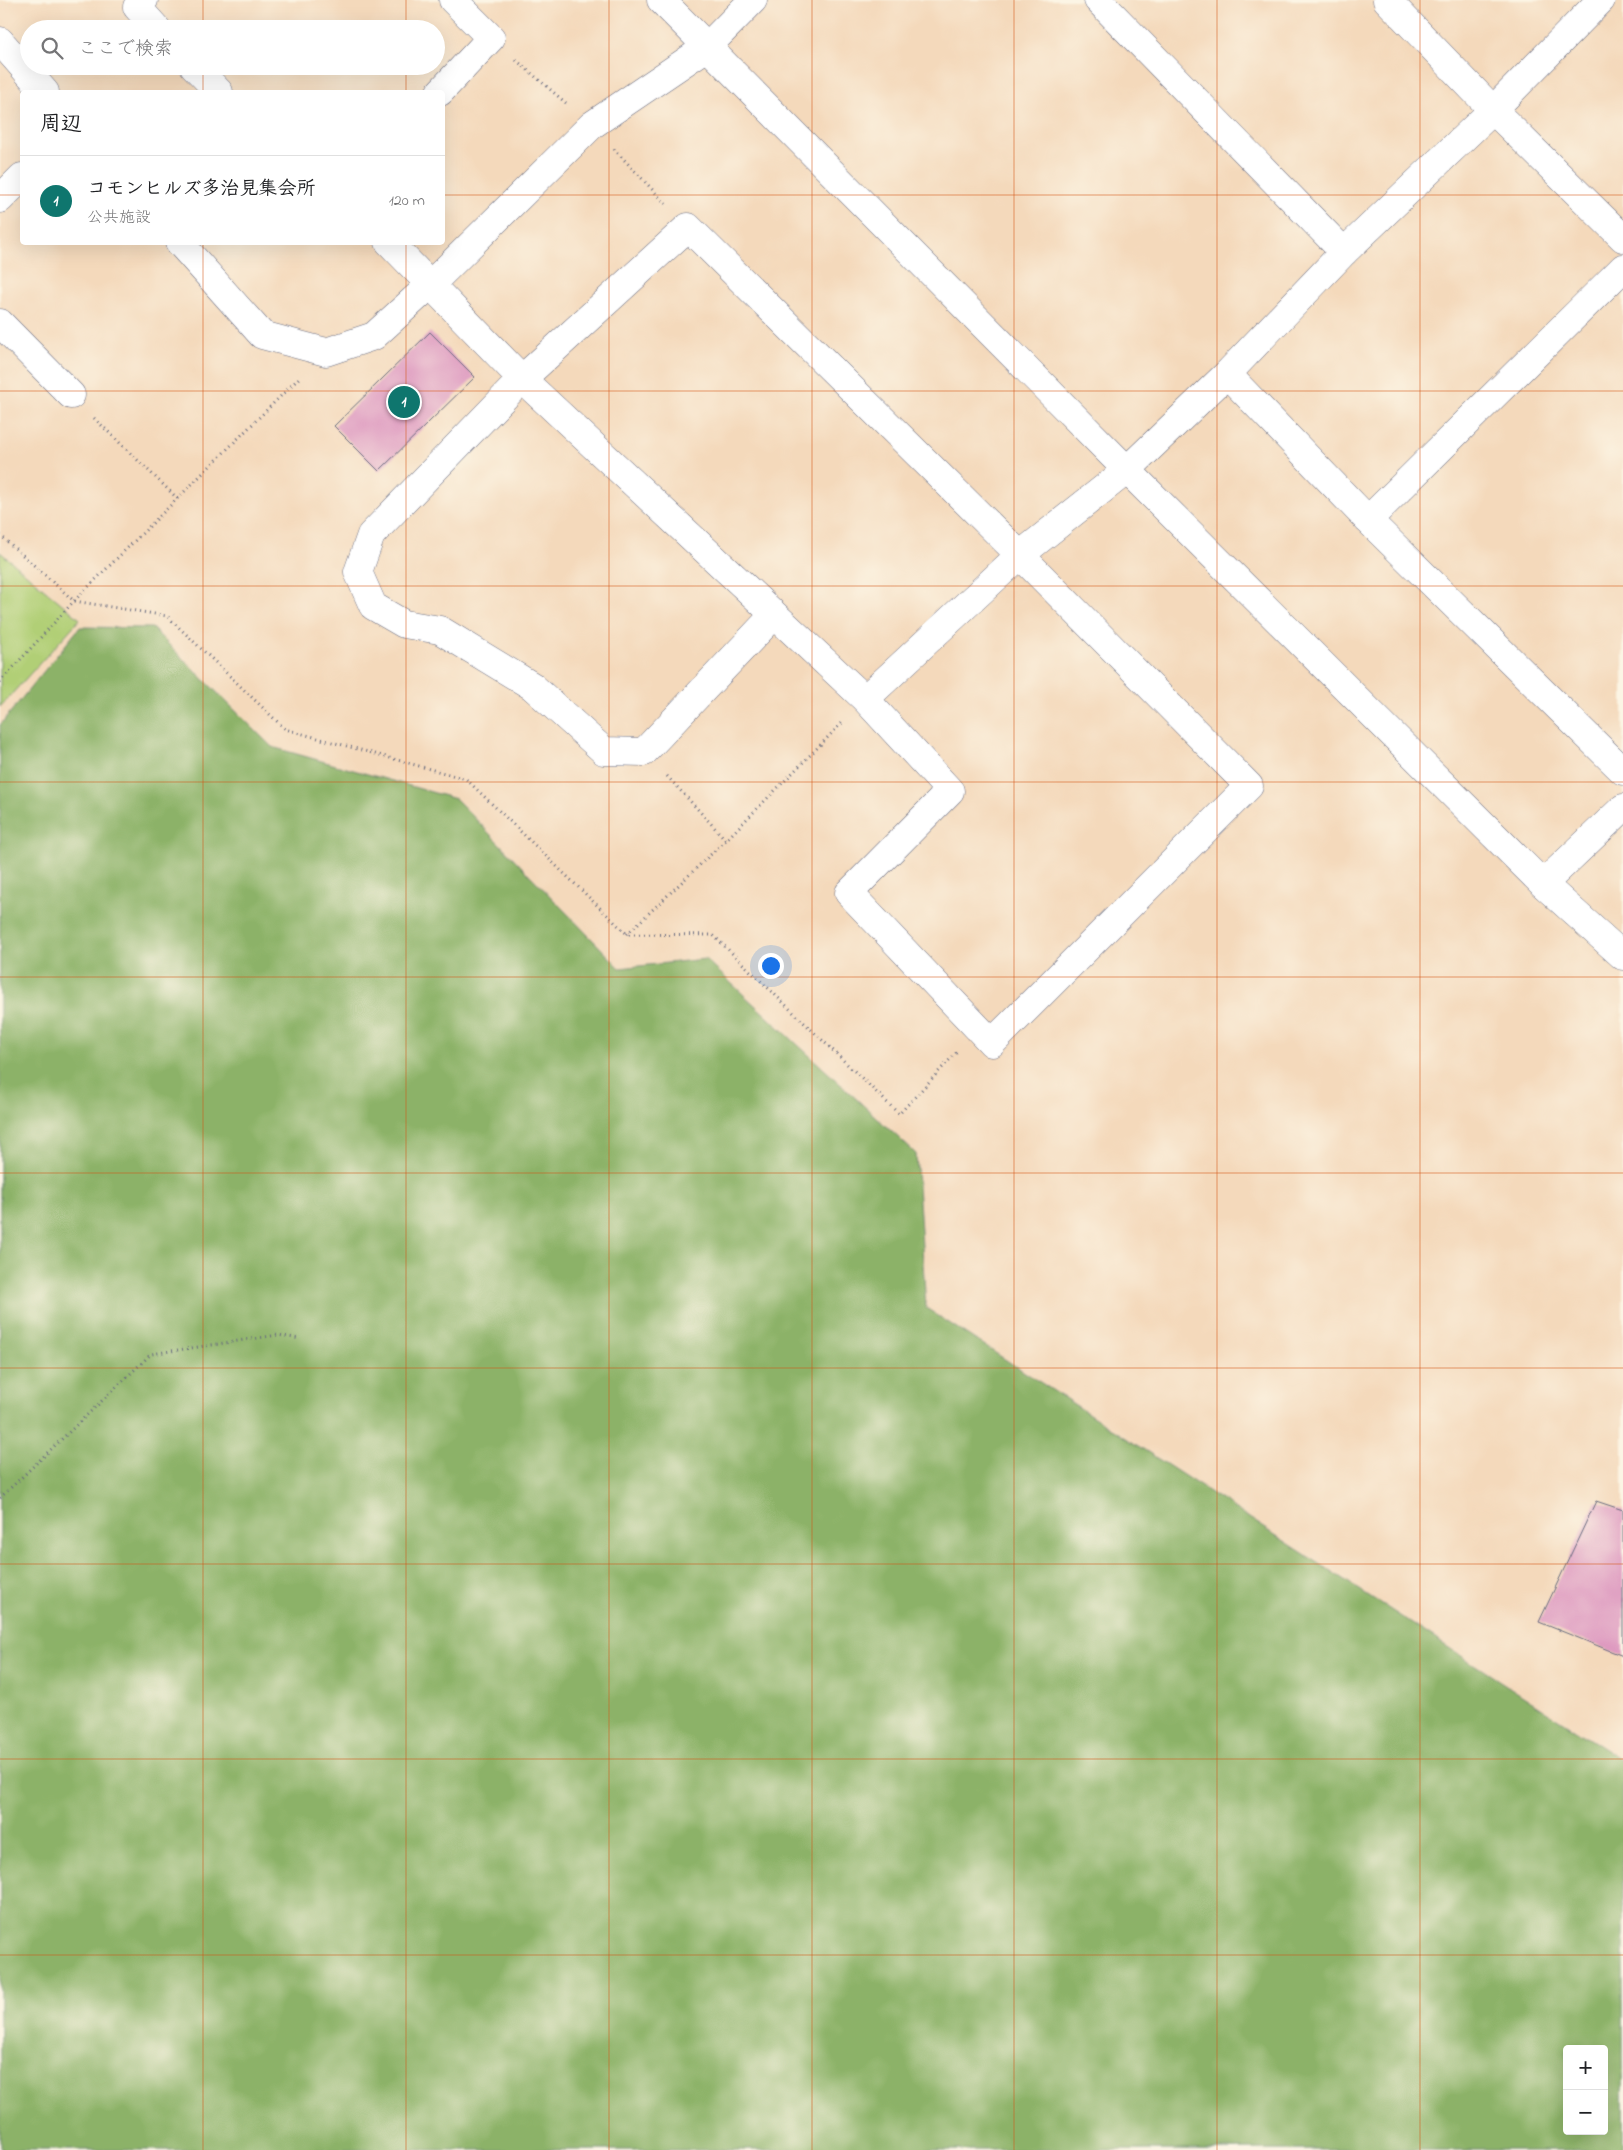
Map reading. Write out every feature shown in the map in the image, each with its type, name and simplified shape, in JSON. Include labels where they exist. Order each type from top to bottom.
[{"type":"street","points":[[144,0],[136,7],[149,20]]},
{"type":"street","points":[[442,90],[491,38],[453,0]]},
{"type":"street","points":[[660,0],[1127,470],[1543,884],[1623,956]]},
{"type":"street","points":[[182,245],[262,335],[326,352],[374,336],[431,284],[592,125],[707,47],[753,0]]},
{"type":"street","points":[[1098,0],[1344,252]]},
{"type":"street","points":[[1387,0],[1493,110],[1623,238]]},
{"type":"street","points":[[866,699],[1020,555],[1127,470],[1227,374],[1344,252],[1493,110],[1601,0]]},
{"type":"street","points":[[0,41],[20,64]]},
{"type":"street","points":[[30,75],[43,90]]},
{"type":"street","points":[[203,75],[217,90]]},
{"type":"street","points":[[0,199],[20,179]]},
{"type":"street","points":[[392,245],[522,379],[866,699],[950,791],[849,893],[992,1043],[1249,786],[1020,555],[688,227],[522,379],[371,535],[358,572],[373,606],[404,624],[440,630],[532,686],[604,751],[644,752],[774,615]]},
{"type":"street","points":[[1368,520],[1623,268]]},
{"type":"street","points":[[0,323],[70,395]]},
{"type":"street","points":[[1227,374],[1368,520],[1623,771]]},
{"type":"street","points":[[1543,884],[1623,808]]},
{"type":"path","points":[[0,682],[74,600],[326,352]]},
{"type":"path","points":[[70,395],[178,499]]},
{"type":"path","points":[[0,535],[74,600],[166,616],[284,729],[466,779],[627,934],[713,935],[899,1114],[979,1028]]},
{"type":"path","points":[[627,934],[726,840],[866,699]]},
{"type":"path","points":[[644,752],[726,840]]},
{"type":"path","points":[[0,1498],[151,1354],[278,1336],[300,1339]]},
{"type":"green space","points":[[0,552],[80,619],[0,707]]},
{"type":"green space","points":[[80,627],[152,628],[272,747],[456,799],[620,968],[705,959],[916,1154],[926,1308],[1623,1761],[1623,2150],[0,2150],[0,725]]},
{"type":"building","points":[[430,332],[475,377],[379,471],[334,426]]},
{"type":"building","points":[[1596,1501],[1623,1510],[1623,1656],[1539,1622]]},
{"type":"place","name":"コモンヒルズ多治見集会所","points":[[404,402]]}]
